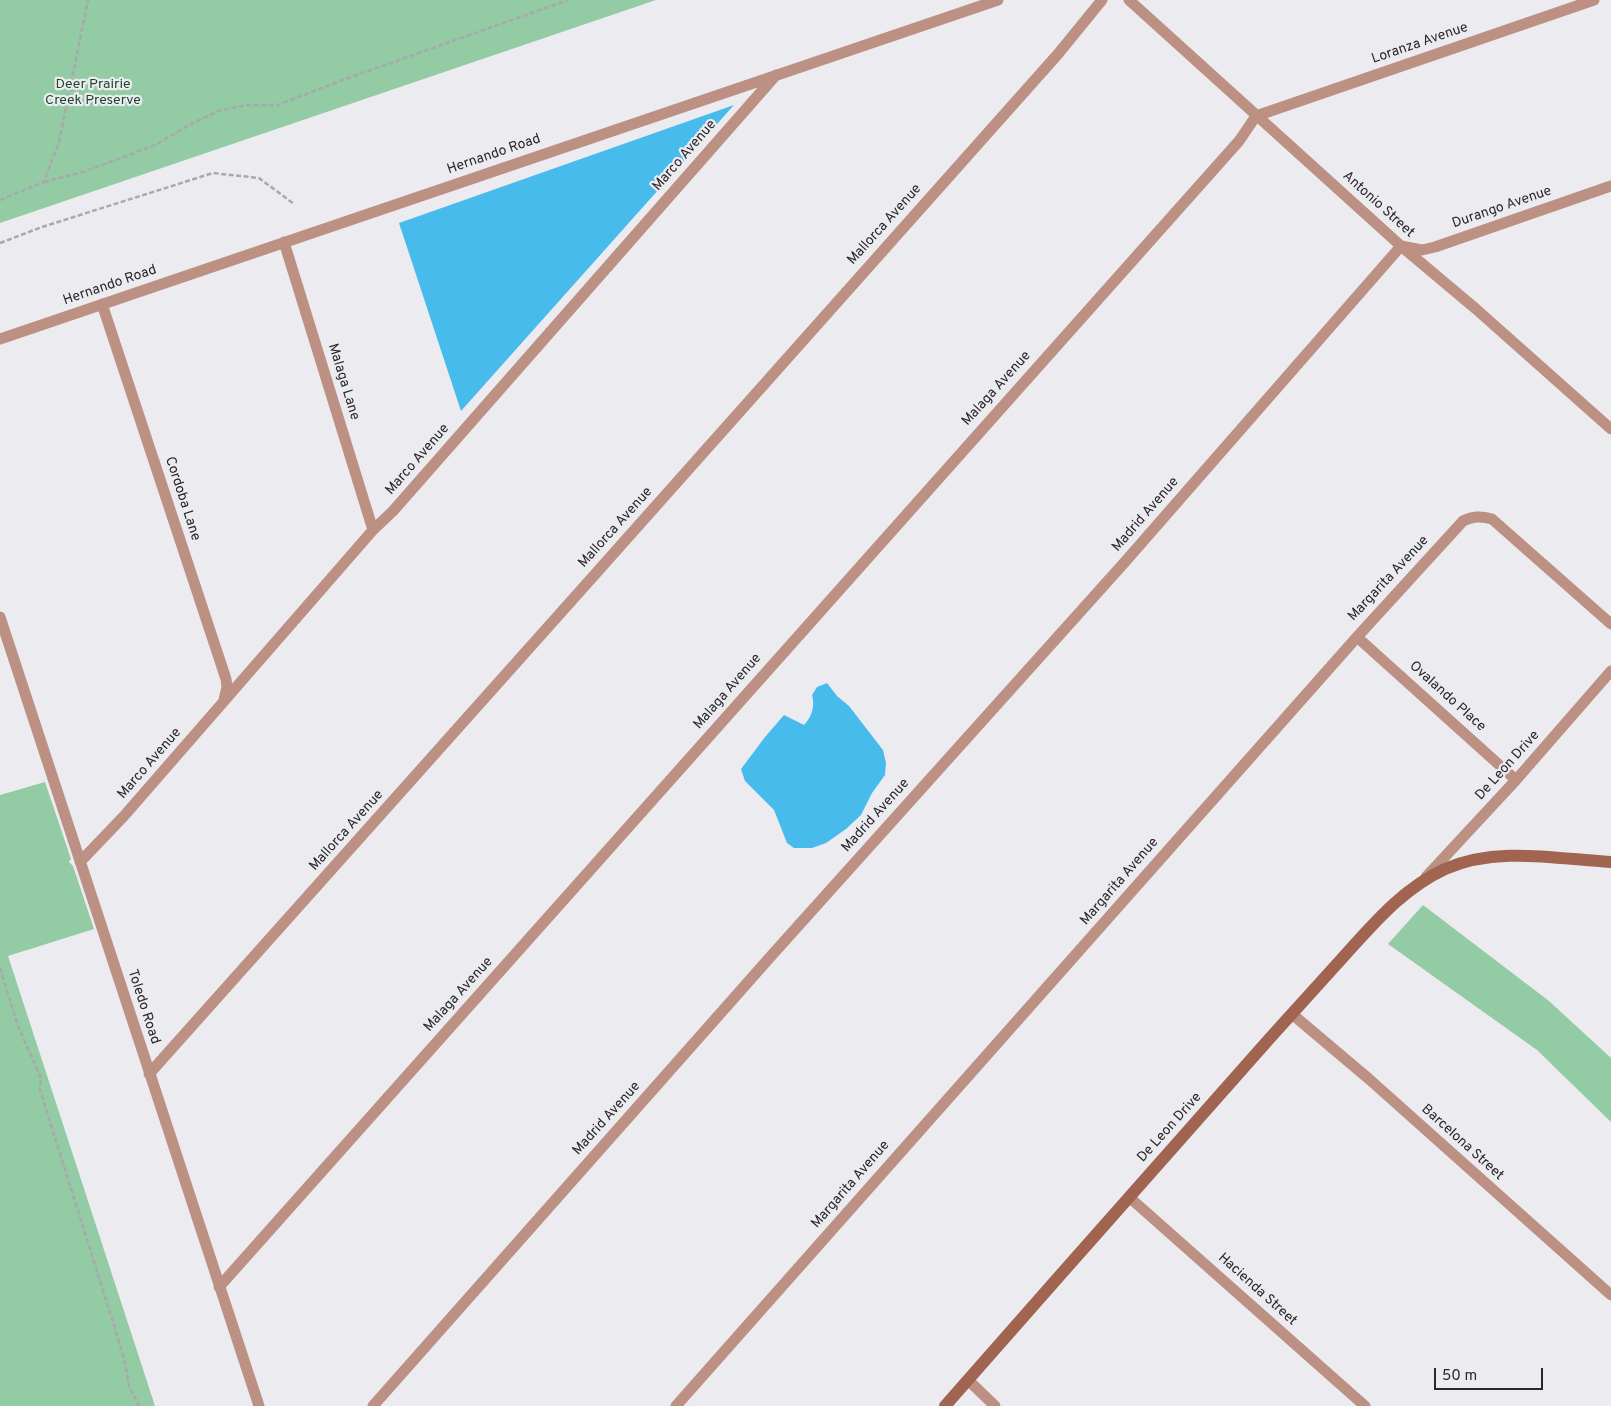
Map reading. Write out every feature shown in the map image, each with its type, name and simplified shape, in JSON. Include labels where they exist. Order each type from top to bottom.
[{"type":"street","name":"Hernando Road","points":[[0,339],[998,0]]},
{"type":"street","name":"Mallorca Avenue","points":[[149,1074],[335,868],[1058,54],[1102,0]]},
{"type":"street","name":"Antonio Street","points":[[1128,0],[1401,246],[1484,316],[1611,429]]},
{"type":"street","name":"Loranza Avenue","points":[[1256,116],[1594,0]]},
{"type":"street","name":"Marco Avenue","points":[[80,862],[124,816],[373,530],[393,511],[776,75]]},
{"type":"street","name":"Malaga Avenue","points":[[220,1287],[1232,148],[1256,116]]},
{"type":"street","name":"Durango Avenue","points":[[1401,246],[1422,250],[1435,247],[1611,186]]},
{"type":"street","name":"Malaga Lane","points":[[284,242],[373,530]]},
{"type":"street","name":"Madrid Avenue","points":[[372,1406],[1124,563],[1401,246]]},
{"type":"street","name":"Cordoba Lane","points":[[102,304],[226,679],[226,695],[222,704]]},
{"type":"street","name":"Margarita Avenue","points":[[676,1406],[1357,637],[1463,522],[1471,517],[1483,516],[1492,519],[1611,624]]},
{"type":"street","name":"Toledo Road","points":[[0,617],[259,1406]]},
{"type":"street","name":"Ovalando Place","points":[[1357,637],[1516,780]]},
{"type":"street","name":"De Leon Drive","points":[[1425,879],[1516,780],[1611,671]]},
{"type":"street","name":"De Leon Drive","points":[[945,1406],[1292,1014],[1386,911],[1404,894],[1425,879],[1447,868],[1468,861],[1508,854],[1611,862]]},
{"type":"street","name":"Barcelona Street","points":[[1292,1014],[1369,1079],[1611,1295]]},
{"type":"street","name":"Hacienda Street","points":[[1129,1197],[1365,1406]]},
{"type":"street","points":[[968,1380],[996,1406]]},
{"type":"path","points":[[44,182],[59,142],[88,0]]},
{"type":"path","points":[[0,200],[44,182],[86,171],[155,145],[190,124],[218,111],[246,105],[278,105],[568,0]]},
{"type":"path","points":[[0,243],[42,227],[213,173],[260,178],[294,204]]},
{"type":"path","points":[[0,968],[18,1026],[41,1078],[40,1090],[117,1335],[125,1363],[128,1386],[138,1406]]},
{"type":"green space","name":"Deer Prairie Creek Preserve","points":[[0,0],[656,0],[0,223]]},
{"type":"green space","points":[[45,782],[71,859],[69,862],[73,866],[94,929],[8,956],[155,1406],[0,1406],[0,795]]},
{"type":"green space","points":[[1423,905],[1549,1001],[1611,1058],[1611,1122],[1537,1050],[1388,944]]},
{"type":"water","points":[[734,105],[461,411],[399,223]]},
{"type":"water","points":[[827,683],[837,696],[849,706],[883,750],[886,763],[885,775],[872,793],[861,815],[846,829],[826,843],[812,848],[794,848],[787,843],[774,810],[745,781],[741,769],[784,715],[804,725],[812,711],[812,695],[817,687]]}]
